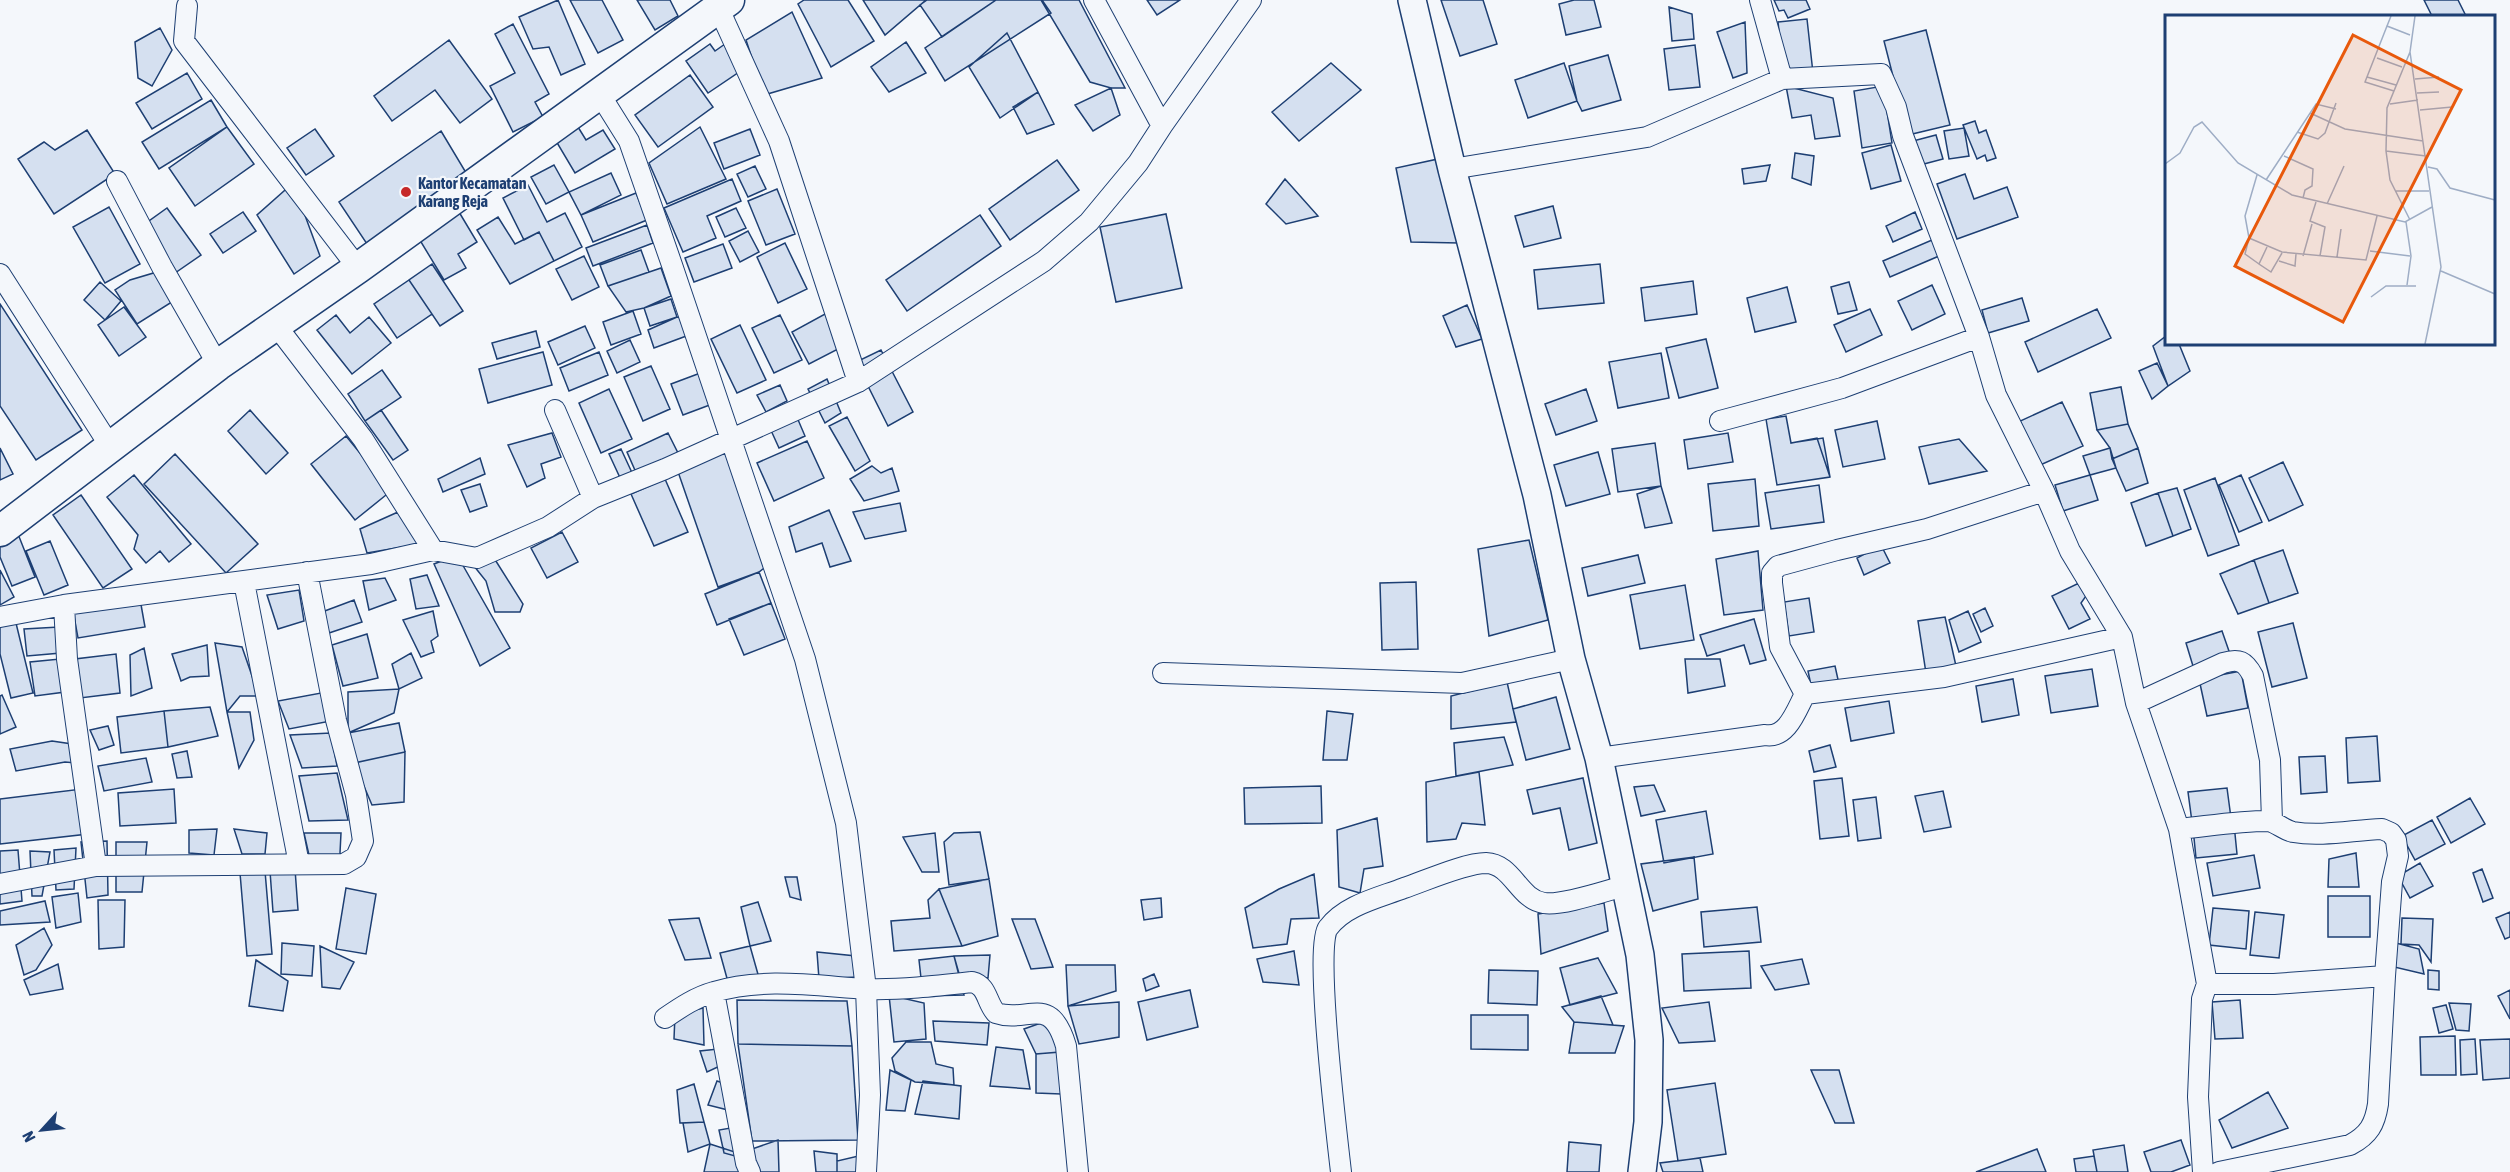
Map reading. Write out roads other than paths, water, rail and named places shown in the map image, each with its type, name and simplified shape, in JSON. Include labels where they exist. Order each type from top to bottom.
[{"type":"main road","points":[[0,531],[218,365],[358,268],[723,4]]},
{"type":"street","points":[[1094,0],[1162,126]]},
{"type":"street","points":[[0,617],[63,605],[371,564],[433,550],[477,558],[548,527],[593,498],[731,440],[858,382],[1044,261],[1071,238],[1114,194],[1138,163],[1251,0]]},
{"type":"street","points":[[1412,0],[1452,169],[1537,495],[1571,659],[1599,758],[1640,955],[1649,1040],[1648,1122],[1642,1172]]},
{"type":"street","points":[[1760,0],[1782,79]]},
{"type":"street","points":[[723,4],[779,141],[858,382]]},
{"type":"street","points":[[187,6],[184,41],[358,268]]},
{"type":"street","points":[[1452,169],[1647,136],[1782,79],[1881,74],[1896,107],[1903,136],[1979,337],[1996,395],[2044,491],[2070,551],[2122,637],[2136,703],[2179,830],[2207,984],[2202,999],[2198,1096],[2203,1172]]},
{"type":"street","points":[[599,93],[629,141],[731,440],[805,659],[846,823],[866,989],[870,1095],[866,1172]]},
{"type":"street","points":[[117,181],[162,267],[218,365]]},
{"type":"street","points":[[0,274],[110,446]]},
{"type":"street","points":[[275,324],[363,439],[433,550]]},
{"type":"street","points":[[1720,422],[1842,388],[1979,337]]},
{"type":"street","points":[[555,410],[593,498]]},
{"type":"street","points":[[1805,694],[1780,647],[1772,583],[1774,569],[1796,560],[1927,529],[2044,491]]},
{"type":"street","points":[[0,884],[96,866],[344,864],[356,857],[363,841],[356,795],[336,720],[306,572]]},
{"type":"street","points":[[244,582],[299,864]]},
{"type":"street","points":[[63,605],[67,659],[96,866]]},
{"type":"street","points":[[1805,694],[1944,677],[2122,637]]},
{"type":"street","points":[[1163,673],[1462,683],[1571,659]]},
{"type":"street","points":[[2136,703],[2223,663],[2235,659],[2241,660],[2249,667],[2257,693],[2270,760],[2272,821]]},
{"type":"street","points":[[1599,758],[1778,734],[1789,726],[1805,694]]},
{"type":"street","points":[[2179,830],[2241,822],[2272,821],[2292,832],[2382,829],[2391,833],[2396,840],[2398,856],[2392,882],[2378,1104],[2376,1117],[2368,1133],[2350,1145],[2219,1172]]},
{"type":"street","points":[[1341,1172],[1323,981],[1323,937],[1328,928],[1344,913],[1364,903],[1444,873],[1484,863],[1498,865],[1508,872],[1532,898],[1543,903],[1556,903],[1624,886]]},
{"type":"street","points":[[2207,984],[2274,984],[2385,976]]},
{"type":"street","points":[[665,1018],[686,1004],[714,992],[748,985],[827,985],[866,989],[916,988],[972,982],[983,988],[996,1013],[1006,1015],[1037,1012],[1052,1019],[1059,1027],[1066,1046],[1078,1172]]},
{"type":"street","points":[[714,992],[746,1163],[750,1172]]},
{"type":"place","name":"Kantor Kecamatan Karang Reja","points":[[406,192]]}]
